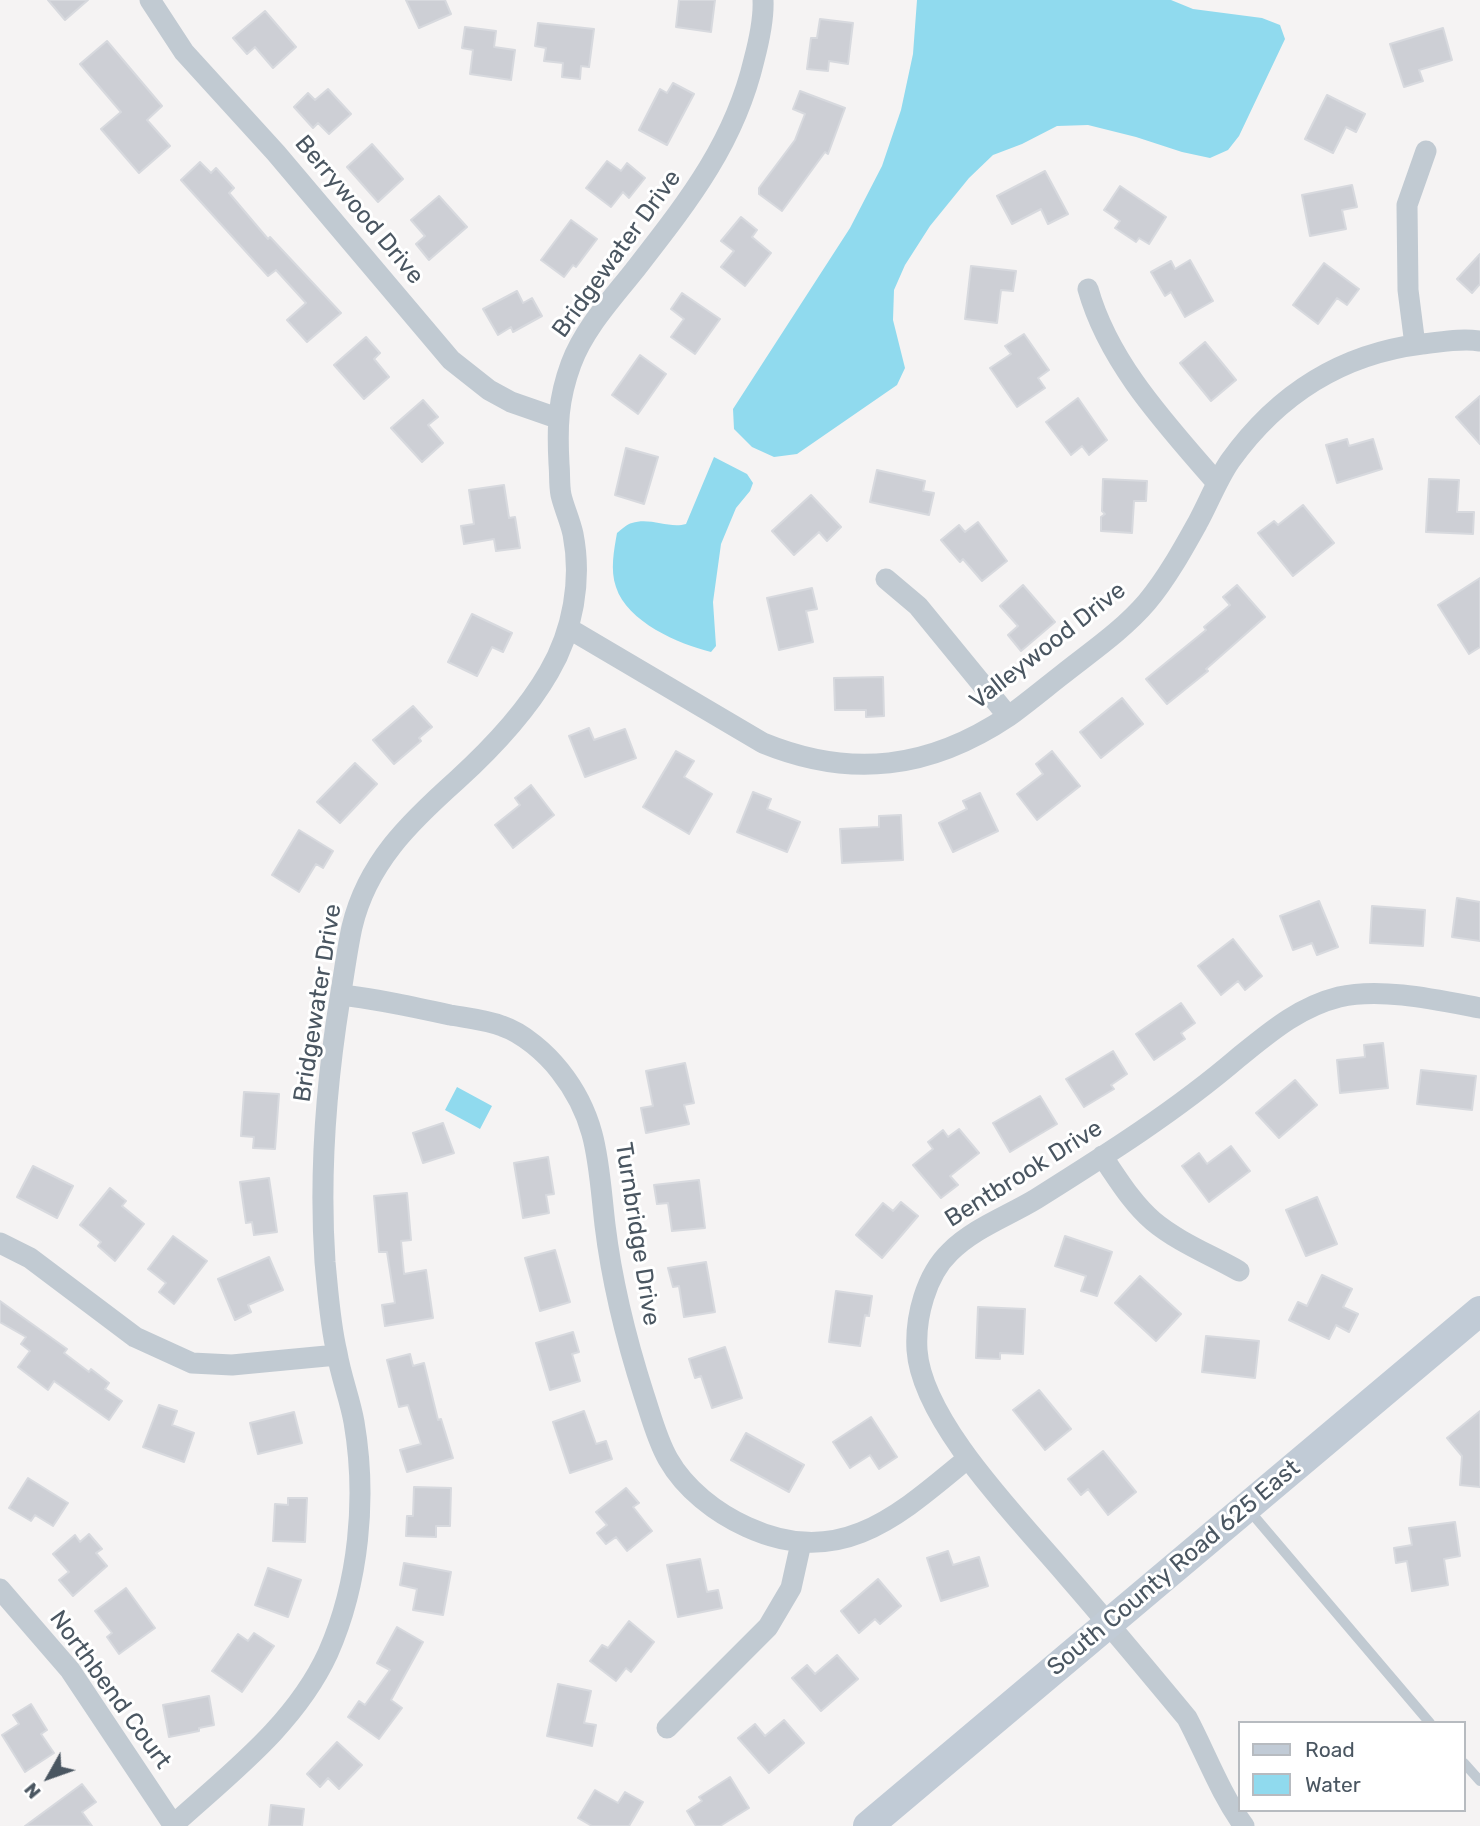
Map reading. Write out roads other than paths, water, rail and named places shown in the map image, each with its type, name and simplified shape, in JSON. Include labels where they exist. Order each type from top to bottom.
[{"type":"street","name":"Berrywood Drive","points":[[150,0],[184,52],[285,163],[451,360],[489,390],[533,411],[557,418]]},
{"type":"street","name":"Bridgewater Drive","points":[[173,1826],[282,1722],[315,1678],[338,1627],[354,1560],[360,1491],[354,1422],[337,1355],[326,1263],[323,1168],[326,1101],[353,924],[361,898],[387,851],[404,829],[487,751],[549,672],[568,628],[573,605],[576,557],[573,534],[561,494],[557,418],[572,362],[592,324],[693,194],[727,136],[751,73],[763,0]]},
{"type":"street","points":[[1415,345],[1408,290],[1407,205],[1426,151]]},
{"type":"street","points":[[1088,289],[1094,312],[1113,349],[1137,386],[1217,483]]},
{"type":"street","name":"Valleywood Drive","points":[[568,628],[763,743],[812,760],[862,765],[914,760],[932,755],[968,739],[1008,716],[1127,623],[1164,579],[1230,462],[1271,413],[1303,387],[1338,367],[1395,348],[1452,340],[1480,341]]},
{"type":"street","points":[[886,579],[918,606],[1008,716]]},
{"type":"street","name":"Bentbrook Drive","points":[[1242,1825],[1221,1790],[1206,1752],[1187,1718],[967,1459],[925,1389],[920,1370],[918,1331],[926,1292],[945,1258],[970,1236],[1033,1200],[1196,1093],[1279,1024],[1323,1002],[1368,994],[1412,997],[1480,1008]]},
{"type":"street","name":"Turnbridge Drive","points":[[341,995],[503,1026],[525,1039],[558,1069],[583,1106],[595,1137],[612,1272],[642,1391],[668,1459],[684,1480],[718,1511],[759,1533],[801,1543],[843,1539],[885,1522],[905,1510],[967,1459]]},
{"type":"street","points":[[1102,1156],[1137,1205],[1154,1222],[1180,1240],[1239,1270]]},
{"type":"street","points":[[0,1243],[30,1258],[135,1337],[192,1363],[232,1365],[337,1355]]},
{"type":"street","name":"South County Road 625 East","points":[[868,1826],[1480,1311]]},
{"type":"street","points":[[667,1728],[768,1627],[791,1588],[801,1543]]},
{"type":"street","name":"Northbend Court","points":[[0,1589],[70,1671],[173,1826]]},
{"type":"lane","points":[[1247,1507],[1428,1721]]},
{"type":"lane","points":[[1466,1765],[1480,1782]]},
{"type":"water","points":[[917,0],[1171,0],[1193,9],[1262,18],[1280,25],[1285,39],[1239,136],[1228,150],[1210,158],[1088,125],[1057,126],[993,155],[969,178],[930,226],[905,265],[894,290],[893,320],[905,368],[897,385],[797,454],[774,457],[752,447],[734,429],[733,409],[850,228],[882,166],[901,110],[913,54]]},
{"type":"water","points":[[714,457],[747,474],[753,483],[736,508],[721,544],[713,602],[716,646],[711,652],[670,637],[642,621],[622,600],[614,580],[613,567],[617,533],[628,525],[646,521],[686,524]]},
{"type":"water","points":[[457,1087],[492,1106],[480,1129],[445,1110]]}]
